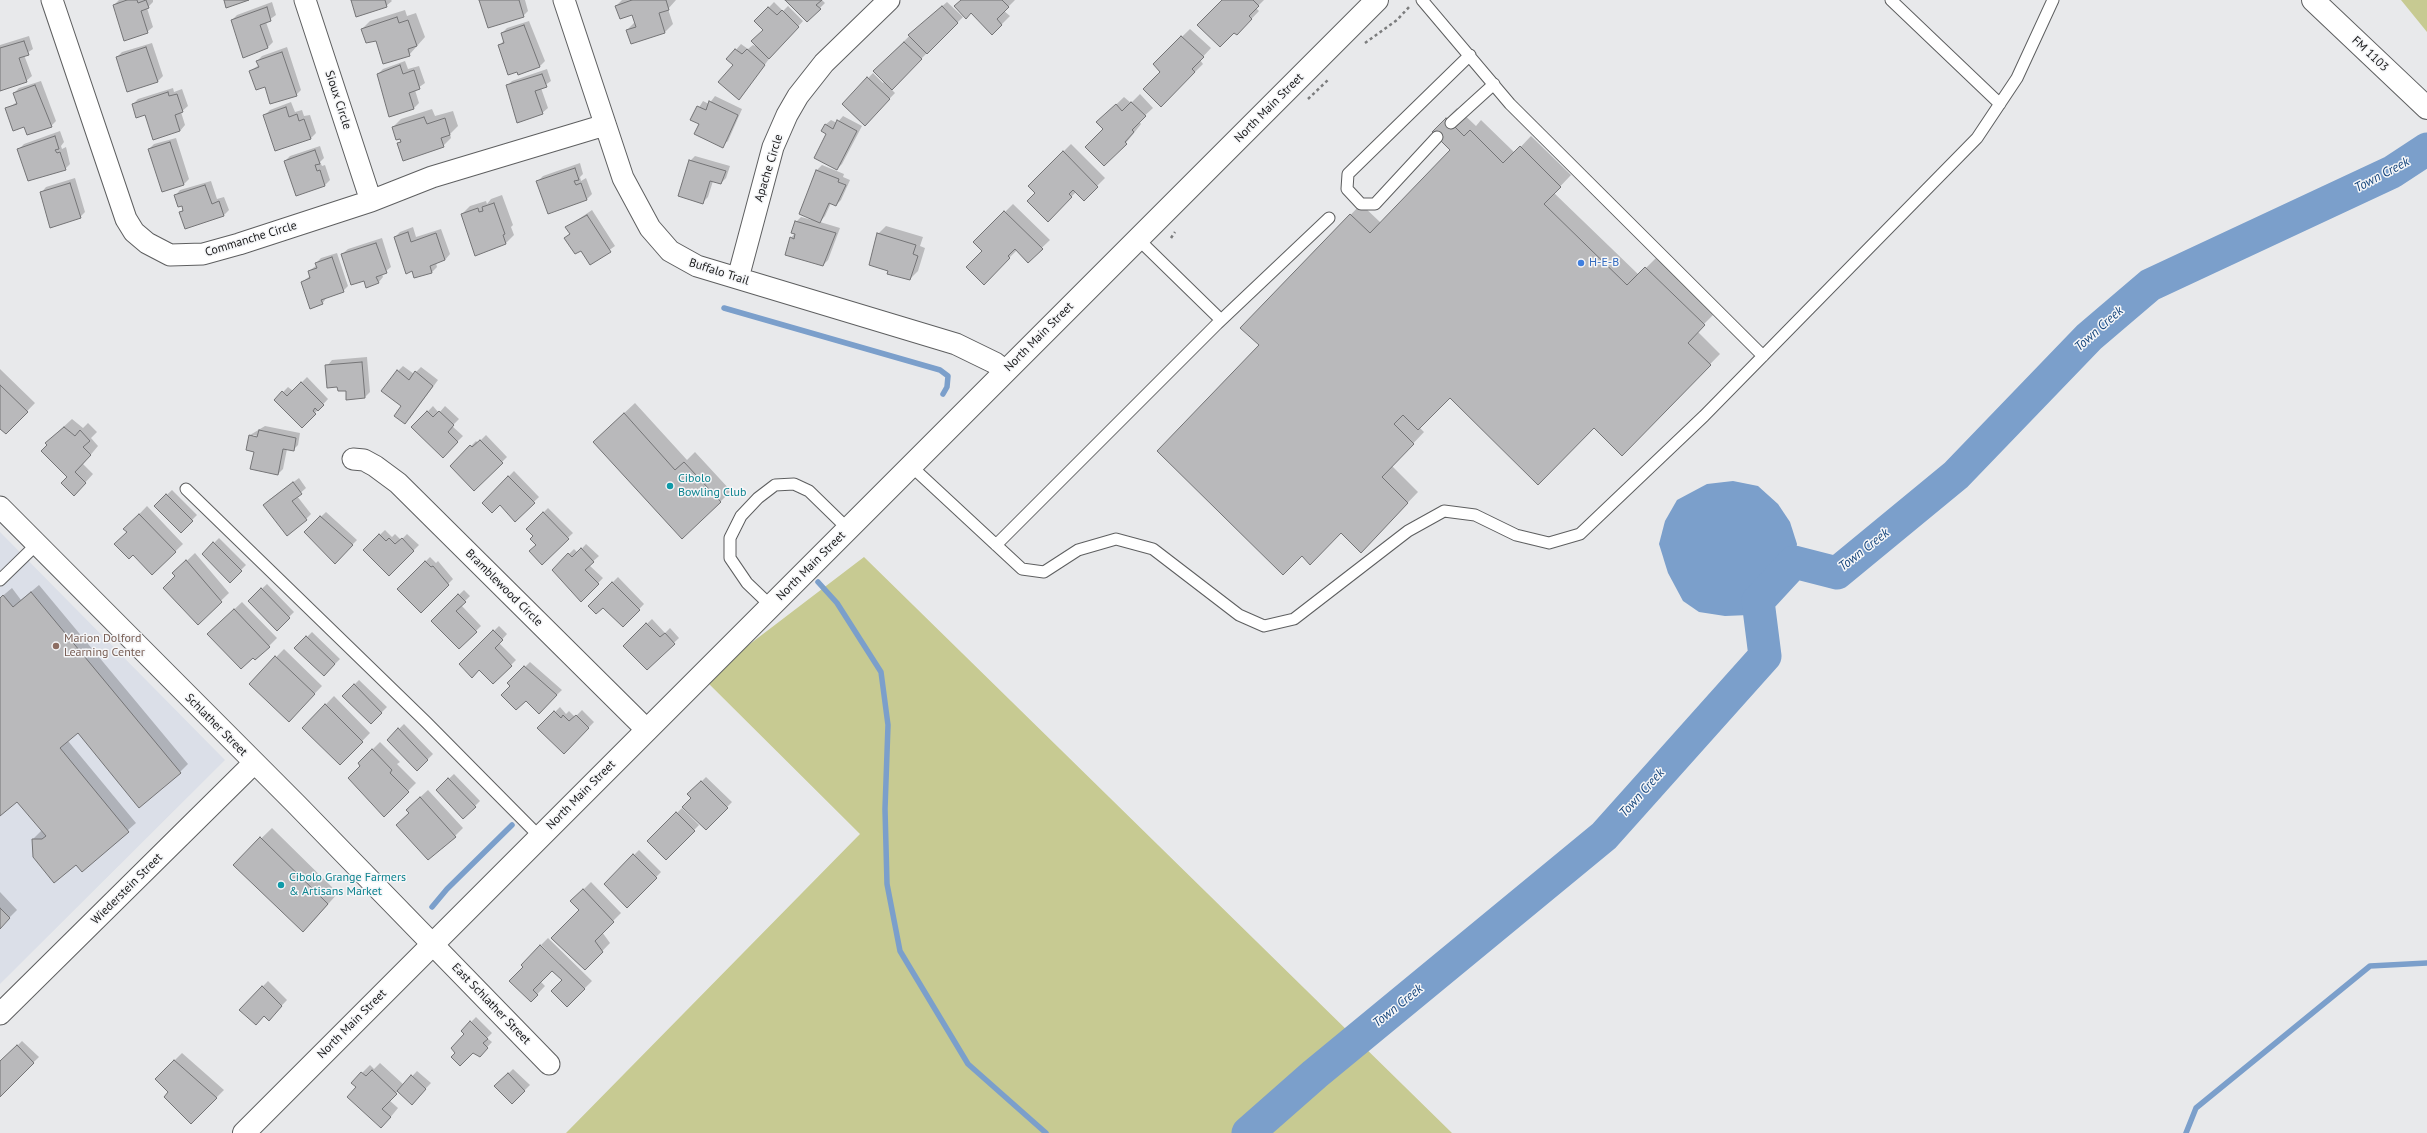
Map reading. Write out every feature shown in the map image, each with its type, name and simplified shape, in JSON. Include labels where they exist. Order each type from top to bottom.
[{"type":"street","name":"Commanche Circle","points":[[52,0],[126,219],[134,232],[146,243],[170,255],[184,256],[202,254],[372,201],[432,177],[605,125]]},
{"type":"street","name":"Sioux Circle","points":[[305,0],[372,201]]},
{"type":"street","name":"Buffalo Trail","points":[[564,0],[605,125],[629,192],[650,228],[659,240],[683,260],[956,344],[995,364],[1005,371]]},
{"type":"street","name":"Apache Circle","points":[[738,278],[773,147],[787,116],[798,96],[824,63],[889,0]]},
{"type":"street","name":"North Main Street","points":[[244,1133],[1377,0]]},
{"type":"street","name":"FM 1103","points":[[2313,0],[2427,108]]},
{"type":"street","name":"Bramblewood Circle","points":[[353,459],[364,460],[398,483],[647,730]]},
{"type":"street","name":"Schlather Street","points":[[0,507],[432,944]]},
{"type":"street","name":"Wiederstein Street","points":[[0,1014],[254,763]]},
{"type":"street","name":"East Schlather Street","points":[[432,944],[549,1064]]},
{"type":"lane","points":[[1422,0],[1510,104],[1763,356]]},
{"type":"lane","points":[[1891,0],[2000,104]]},
{"type":"lane","points":[[911,466],[1022,569],[1044,572],[1078,550],[1116,539],[1153,548],[1239,615],[1264,626],[1294,619],[1408,531],[1444,511],[1474,515],[1516,535],[1549,543],[1580,534],[1704,416],[1977,138],[2017,78],[2053,0]]},
{"type":"lane","points":[[1438,137],[1375,204],[1361,204],[1347,189],[1348,174],[1470,55]]},
{"type":"lane","points":[[1451,124],[1494,84]]},
{"type":"lane","points":[[996,545],[1221,320],[1329,218]]},
{"type":"lane","points":[[1138,239],[1221,320]]},
{"type":"lane","points":[[771,606],[747,583],[730,558],[730,538],[741,516],[758,498],[775,485],[794,484],[809,490],[848,529]]},
{"type":"lane","points":[[186,489],[426,722],[540,837]]},
{"type":"lane","points":[[0,580],[37,544]]},
{"type":"shaded area","name":"Marion Dolford Learning Center","points":[[0,532],[225,760],[0,984]]},
{"type":"green space","points":[[2401,0],[2427,0],[2427,32]]},
{"type":"green space","points":[[864,557],[1452,1133],[566,1133],[860,834],[704,679]]},
{"type":"water","points":[[1733,481],[1758,486],[1778,504],[1790,522],[1797,544],[1792,576],[1776,600],[1749,615],[1725,616],[1699,612],[1683,601],[1668,573],[1659,544],[1665,521],[1677,500],[1707,484]]},
{"type":"building","points":[[127,0],[137,0],[138,3],[146,0],[149,8],[141,11],[148,33],[124,41],[113,5]]},
{"type":"building","points":[[224,0],[249,0],[226,8]]},
{"type":"building","points":[[351,0],[385,0],[387,7],[356,17]]},
{"type":"building","points":[[479,0],[519,0],[524,17],[488,28]]},
{"type":"building","points":[[632,0],[666,0],[669,10],[659,13],[665,33],[631,44],[626,30],[636,27],[632,15],[620,19],[615,6]]},
{"type":"building","points":[[785,0],[822,0],[816,5],[821,9],[807,22]]},
{"type":"building","points":[[961,0],[1002,0],[1009,7],[997,19],[1002,25],[992,35],[971,13],[966,19],[954,6]]},
{"type":"building","points":[[1222,0],[1253,0],[1259,6],[1249,16],[1252,19],[1237,35],[1234,33],[1220,47],[1197,25]]},
{"type":"building","points":[[942,6],[958,23],[927,54],[908,35]]},
{"type":"building","points":[[267,7],[271,21],[260,25],[268,48],[243,58],[231,20]]},
{"type":"building","points":[[768,7],[777,15],[782,10],[799,27],[769,59],[751,41],[763,30],[754,21]]},
{"type":"building","points":[[397,17],[399,23],[408,20],[417,46],[408,49],[410,56],[383,64],[376,41],[366,43],[361,29]]},
{"type":"building","points":[[524,25],[540,67],[518,75],[517,72],[508,75],[498,45],[504,43],[501,33]]},
{"type":"building","points":[[1181,36],[1204,57],[1192,69],[1195,72],[1161,107],[1143,89],[1160,72],[1153,64]]},
{"type":"building","points":[[24,41],[29,55],[19,58],[27,82],[0,91],[0,48]]},
{"type":"building","points":[[904,42],[922,59],[892,90],[873,71]]},
{"type":"building","points":[[146,47],[158,82],[127,92],[116,57]]},
{"type":"building","points":[[735,49],[742,54],[747,49],[765,65],[739,100],[718,82],[733,65],[726,59]]},
{"type":"building","points":[[282,52],[297,96],[270,104],[265,87],[256,90],[249,71],[259,67],[256,61]]},
{"type":"building","points":[[400,65],[403,74],[414,70],[420,89],[409,93],[414,109],[389,117],[377,74]]},
{"type":"building","points":[[542,74],[547,87],[535,91],[543,114],[517,123],[506,85]]},
{"type":"building","points":[[867,77],[890,99],[865,126],[842,104]]},
{"type":"building","points":[[35,85],[52,127],[27,135],[24,127],[13,131],[5,108],[17,104],[13,93]]},
{"type":"building","points":[[168,92],[169,96],[177,94],[183,112],[175,115],[180,131],[153,140],[145,115],[136,118],[132,104]]},
{"type":"building","points":[[709,101],[738,115],[723,148],[694,134],[699,124],[690,120],[697,106],[706,110]]},
{"type":"building","points":[[1131,102],[1146,116],[1132,130],[1134,132],[1125,142],[1127,144],[1104,166],[1085,147],[1103,129],[1096,122],[1116,104],[1122,111]]},
{"type":"building","points":[[286,107],[289,117],[297,114],[299,121],[304,119],[311,139],[275,151],[263,115]]},
{"type":"building","points":[[424,117],[427,124],[445,118],[450,135],[441,138],[444,147],[403,161],[397,143],[401,142],[400,139],[396,140],[392,127]]},
{"type":"building","points":[[1446,118],[1464,136],[1470,130],[1503,163],[1520,146],[1561,187],[1544,204],[1627,285],[1645,267],[1705,325],[1688,343],[1711,365],[1622,456],[1594,428],[1538,485],[1450,398],[1418,430],[1403,415],[1394,424],[1414,444],[1382,477],[1408,503],[1361,553],[1341,533],[1310,565],[1302,556],[1283,575],[1157,451],[1259,345],[1240,328],[1350,214],[1370,233],[1450,150],[1432,132]]},
{"type":"building","points":[[837,120],[857,131],[837,170],[814,158],[826,134],[821,131],[825,124],[833,129]]},
{"type":"building","points":[[55,136],[59,149],[55,150],[57,153],[60,152],[66,170],[28,181],[17,149]]},
{"type":"building","points":[[170,142],[184,185],[162,192],[148,149]]},
{"type":"building","points":[[315,150],[320,164],[315,165],[317,171],[320,170],[325,186],[296,196],[284,161]]},
{"type":"building","points":[[1063,151],[1098,187],[1084,201],[1073,190],[1069,194],[1072,197],[1048,222],[1027,201],[1035,193],[1028,186]]},
{"type":"building","points":[[689,160],[726,171],[721,184],[710,181],[703,204],[678,196]]},
{"type":"building","points":[[575,168],[579,180],[574,181],[576,185],[581,183],[587,200],[548,214],[536,181]]},
{"type":"building","points":[[816,170],[839,179],[838,182],[846,185],[836,206],[829,203],[820,223],[799,214]]},
{"type":"building","points":[[70,183],[81,218],[50,228],[40,192]]},
{"type":"building","points":[[205,185],[212,204],[219,201],[224,216],[185,229],[179,212],[183,211],[182,206],[178,207],[174,195]]},
{"type":"building","points":[[494,203],[505,234],[503,235],[506,244],[475,256],[461,214],[478,208],[479,212],[483,211],[482,207]]},
{"type":"building","points":[[1004,211],[1043,249],[1028,263],[1015,249],[1008,256],[1010,258],[984,285],[966,267],[982,251],[973,242]]},
{"type":"building","points":[[587,215],[611,252],[590,265],[581,251],[575,254],[564,238],[570,234],[565,227]]},
{"type":"building","points":[[795,221],[836,233],[823,266],[785,255],[790,237],[794,239],[795,234],[791,233]]},
{"type":"building","points":[[408,232],[411,242],[436,233],[445,260],[430,266],[432,273],[414,278],[412,271],[406,274],[394,237]]},
{"type":"building","points":[[877,233],[916,245],[913,254],[918,256],[910,280],[887,274],[888,271],[869,265]]},
{"type":"building","points":[[376,243],[387,273],[376,277],[379,283],[366,288],[364,281],[351,285],[341,254]]},
{"type":"building","points":[[332,257],[344,292],[321,300],[323,304],[310,309],[301,282],[310,278],[308,271],[317,268],[315,263]]},
{"type":"building","points":[[362,362],[365,398],[346,400],[346,391],[338,391],[337,387],[327,388],[325,365]]},
{"type":"building","points":[[397,370],[409,380],[415,371],[433,386],[405,424],[394,416],[401,406],[381,391]]},
{"type":"building","points":[[301,382],[324,405],[318,411],[315,408],[313,411],[316,414],[302,428],[274,400],[282,391],[287,396]]},
{"type":"building","points":[[0,385],[28,412],[6,434],[0,429]]},
{"type":"building","points":[[427,411],[433,417],[439,411],[454,425],[448,432],[458,442],[443,458],[411,427]]},
{"type":"building","name":"Cibolo Bowling Club","points":[[624,413],[675,470],[684,462],[721,502],[682,539],[593,442]]},
{"type":"building","points":[[64,427],[75,436],[80,430],[90,441],[83,447],[91,455],[75,472],[86,483],[74,496],[61,483],[67,477],[41,451],[47,445],[45,443]]},
{"type":"building","points":[[259,430],[296,438],[294,451],[283,449],[278,475],[250,469],[254,452],[246,450],[249,435],[257,437]]},
{"type":"building","points":[[480,440],[503,463],[474,491],[450,466],[470,445],[472,447]]},
{"type":"building","points":[[508,476],[535,503],[515,522],[500,505],[492,513],[482,503]]},
{"type":"building","points":[[293,482],[302,494],[292,501],[307,520],[287,536],[263,505]]},
{"type":"building","points":[[166,494],[193,521],[181,533],[154,506]]},
{"type":"building","points":[[543,512],[569,539],[542,565],[529,551],[536,545],[530,539],[533,536],[526,529]]},
{"type":"building","points":[[139,514],[176,552],[152,575],[133,555],[129,559],[114,544],[127,532],[123,529]]},
{"type":"building","points":[[320,516],[353,545],[335,564],[304,532]]},
{"type":"building","points":[[379,534],[386,541],[389,538],[395,544],[402,538],[414,551],[389,576],[363,550]]},
{"type":"building","points":[[213,542],[242,571],[230,583],[202,554]]},
{"type":"building","points":[[581,548],[594,562],[585,570],[599,584],[581,602],[552,570],[568,553],[572,557]]},
{"type":"building","points":[[186,560],[222,602],[198,625],[163,588],[175,576],[172,573]]},
{"type":"building","points":[[425,561],[431,567],[433,566],[449,585],[421,613],[397,589]]},
{"type":"building","points":[[612,582],[640,610],[623,627],[603,608],[596,614],[588,606]]},
{"type":"building","points":[[261,588],[290,618],[277,631],[248,601]]},
{"type":"building","points":[[31,592],[181,773],[139,808],[78,733],[60,748],[129,832],[82,872],[76,865],[54,883],[33,857],[32,839],[42,839],[46,836],[17,802],[0,816],[0,598],[3,595],[13,607]]},
{"type":"building","points":[[458,594],[466,602],[456,611],[477,632],[459,649],[431,621]]},
{"type":"building","points":[[234,609],[270,647],[255,660],[253,658],[241,669],[207,634]]},
{"type":"building","points":[[646,623],[660,637],[665,633],[675,644],[647,670],[623,646]]},
{"type":"building","points":[[493,630],[503,640],[495,648],[512,666],[493,684],[479,670],[472,678],[459,664]]},
{"type":"building","points":[[306,636],[335,664],[324,676],[294,648]]},
{"type":"building","points":[[275,656],[315,694],[289,722],[249,684]]},
{"type":"building","points":[[524,666],[557,695],[539,714],[526,701],[516,710],[501,695],[510,686],[507,683]]},
{"type":"building","points":[[354,684],[382,713],[371,724],[342,696]]},
{"type":"building","points":[[325,704],[363,742],[340,765],[302,728]]},
{"type":"building","points":[[554,711],[561,718],[563,715],[569,721],[576,715],[589,728],[564,754],[537,728]]},
{"type":"building","points":[[398,728],[428,760],[417,771],[387,740]]},
{"type":"building","points":[[372,749],[392,770],[390,773],[409,792],[384,817],[348,778],[360,766],[358,763]]},
{"type":"building","points":[[448,778],[476,807],[463,819],[436,790]]},
{"type":"building","points":[[701,781],[728,808],[706,830],[682,807],[691,798],[687,794]]},
{"type":"building","points":[[420,797],[456,837],[428,860],[396,825],[409,813],[406,810]]},
{"type":"building","points":[[676,812],[695,831],[666,860],[647,841]]},
{"type":"building","name":"Cibolo Grange Farmers & Artisans Market","points":[[260,837],[328,904],[303,932],[233,865]]},
{"type":"building","points":[[633,854],[657,878],[627,908],[604,884]]},
{"type":"building","points":[[583,889],[614,922],[595,941],[603,952],[585,970],[551,938],[579,910],[570,901]]},
{"type":"building","points":[[0,908],[10,918],[0,929]]},
{"type":"building","points":[[540,945],[585,989],[567,1007],[551,991],[562,980],[552,971],[533,990],[538,995],[531,1002],[509,981],[523,967],[521,965]]},
{"type":"building","points":[[262,986],[282,1006],[269,1021],[264,1016],[256,1025],[239,1010]]},
{"type":"building","points":[[470,1021],[488,1039],[483,1043],[488,1048],[480,1057],[473,1053],[460,1066],[451,1057],[455,1053],[451,1048],[464,1034],[461,1031]]},
{"type":"building","points":[[17,1045],[34,1063],[0,1097],[0,1061]]},
{"type":"building","points":[[174,1060],[217,1098],[191,1124],[164,1097],[168,1092],[155,1079]]},
{"type":"building","points":[[372,1070],[397,1094],[382,1109],[391,1117],[381,1128],[347,1097],[356,1087],[351,1083],[361,1072],[366,1076]]},
{"type":"building","points":[[508,1073],[525,1091],[512,1104],[494,1086]]},
{"type":"building","points":[[411,1075],[426,1089],[412,1105],[397,1091]]},
{"type":"waterway","name":"Town Creek","points":[[1248,1133],[1315,1074],[1604,836],[1765,656],[1758,601],[1794,562],[1837,573],[1956,475],[2089,337],[2150,285],[2392,172],[2427,149]]},
{"type":"waterway","points":[[724,308],[940,370],[948,376],[947,387],[943,394]]},
{"type":"waterway","points":[[818,582],[837,603],[881,672],[888,725],[885,809],[887,884],[900,951],[968,1064],[1046,1133]]},
{"type":"waterway","points":[[432,907],[447,889],[512,825]]},
{"type":"waterway","points":[[2186,1133],[2196,1108],[2370,966],[2427,963]]},
{"type":"place","name":"H-E-B","points":[[1581,263]]},
{"type":"place","name":"Cibolo Bowling Club","points":[[670,486]]},
{"type":"place","name":"Marion Dolford Learning Center","points":[[56,646]]},
{"type":"place","name":"Cibolo Grange Farmers & Artisans Market","points":[[281,885]]}]
